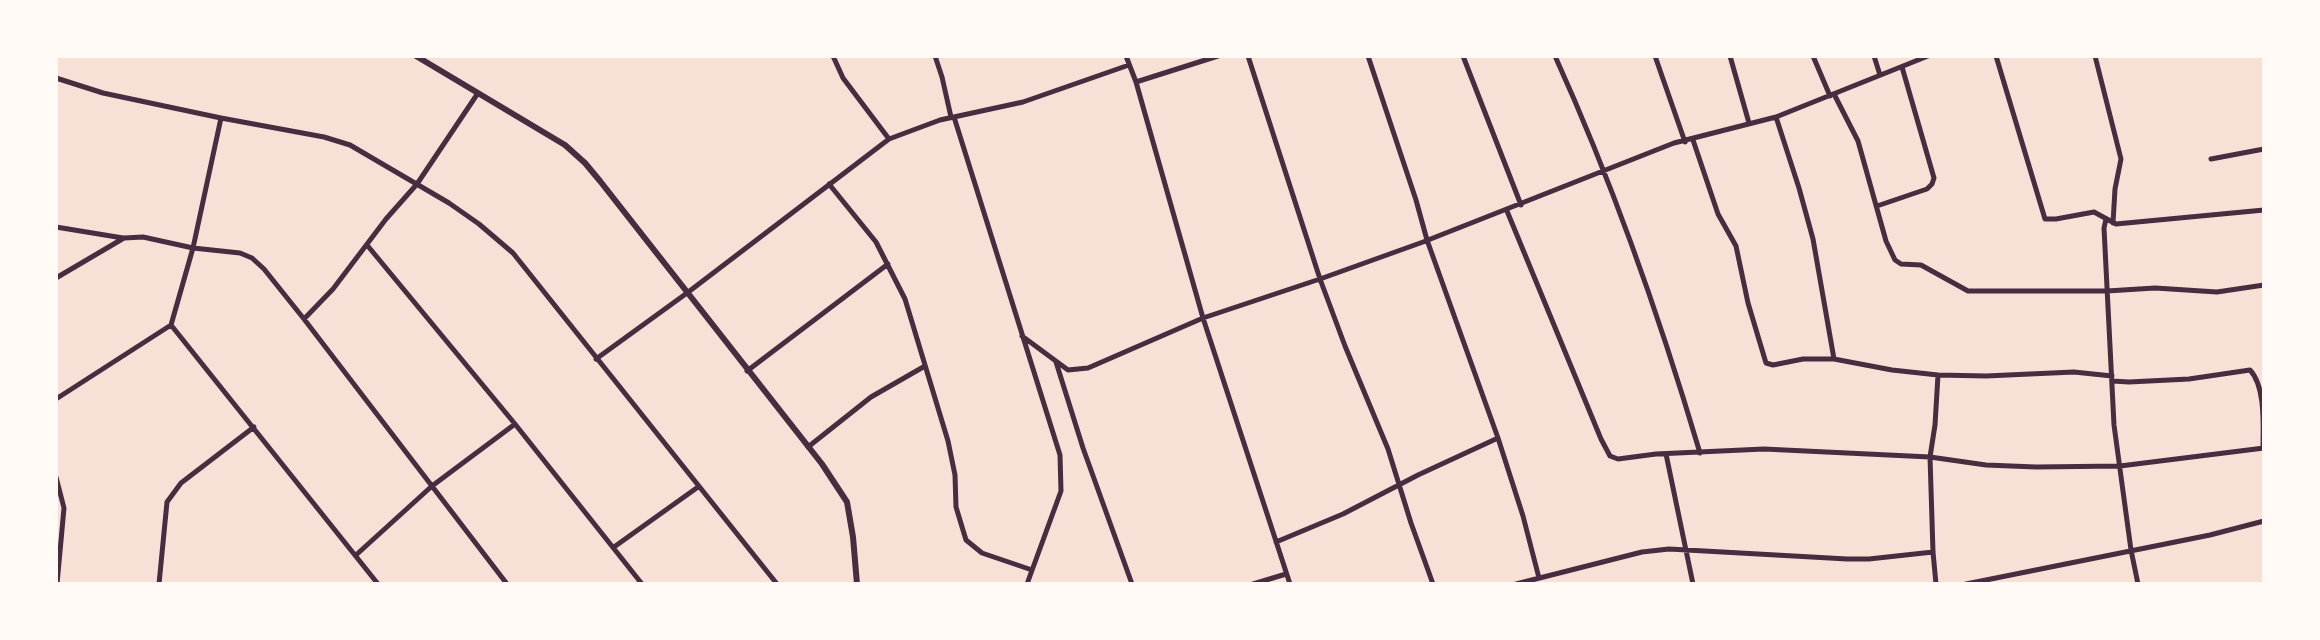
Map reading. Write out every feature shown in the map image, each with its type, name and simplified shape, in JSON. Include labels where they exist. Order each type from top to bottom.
[{"type":"street","points":[[416,56],[564,145],[585,163],[808,447],[845,498],[853,537],[857,584]]},
{"type":"street","points":[[833,56],[843,78],[889,139]]},
{"type":"street","points":[[935,56],[1060,455],[1061,491],[1027,584]]},
{"type":"street","points":[[1126,56],[1136,82],[1203,318],[1290,584]]},
{"type":"street","points":[[1136,82],[1218,56]]},
{"type":"street","points":[[1248,56],[1320,279],[1345,346],[1388,449],[1433,584]]},
{"type":"street","points":[[1368,56],[1416,200],[1427,240],[1498,438],[1523,516],[1539,578]]},
{"type":"street","points":[[1463,56],[1521,205]]},
{"type":"street","points":[[1555,56],[1604,170],[1667,345],[1700,453]]},
{"type":"street","points":[[1655,56],[1685,142]]},
{"type":"street","points":[[1730,56],[1749,123]]},
{"type":"street","points":[[1813,56],[1858,141],[1886,241],[1895,260],[1901,264],[1921,265],[1929,268],[1962,289],[1988,291],[2108,291],[2156,288],[2217,292],[2264,285]]},
{"type":"street","points":[[1874,56],[1880,75]]},
{"type":"street","points":[[1996,56],[2046,219],[2094,212],[2113,223],[2264,210]]},
{"type":"street","points":[[2095,56],[2120,159],[2114,189],[2113,223]]},
{"type":"street","points":[[1022,336],[1068,370],[1088,368],[1203,318],[1320,279],[1506,211],[1674,143],[1693,140],[1776,117],[1925,57]]},
{"type":"street","points":[[596,359],[687,293],[889,139],[953,117],[1023,102],[1129,65]]},
{"type":"street","points":[[1877,206],[1927,189],[1932,184],[1934,178],[1902,67]]},
{"type":"street","points":[[56,78],[103,94],[339,141],[359,150],[417,184],[479,224],[512,253],[777,584]]},
{"type":"street","points":[[304,319],[333,289],[386,219],[417,184],[478,93]]},
{"type":"street","points":[[1776,117],[1813,239],[1834,360]]},
{"type":"street","points":[[56,399],[171,325],[193,248],[221,118]]},
{"type":"street","points":[[1506,211],[1604,447],[1610,456],[1618,459],[1666,454],[1764,449],[1930,457],[1986,465],[2036,468],[2120,466],[2263,448],[2262,396],[2254,374],[2250,370],[2189,379],[2129,382],[2074,372],[1986,376],[1938,375],[1892,370],[1834,360],[1803,359],[1773,365],[1766,363],[1748,303],[1736,246],[1718,214],[1693,140]]},
{"type":"street","points":[[2211,159],[2264,148]]},
{"type":"street","points":[[829,184],[876,242],[905,299],[948,441],[955,475],[956,507],[966,540],[982,553],[1032,570]]},
{"type":"street","points":[[2106,219],[2104,228],[2114,425],[2131,550],[2138,584]]},
{"type":"street","points":[[56,227],[124,238],[143,237],[193,248],[240,253],[252,258],[264,269],[304,319],[507,584]]},
{"type":"street","points":[[56,278],[124,238]]},
{"type":"street","points":[[367,245],[515,424],[642,584]]},
{"type":"street","points":[[747,371],[888,264]]},
{"type":"street","points":[[171,325],[378,584]]},
{"type":"street","points":[[1055,361],[1083,448],[1132,584]]},
{"type":"street","points":[[808,447],[871,397],[926,366]]},
{"type":"street","points":[[1936,584],[1930,457],[1935,425],[1938,375]]},
{"type":"street","points":[[356,555],[432,486],[515,424]]},
{"type":"street","points":[[158,584],[167,502],[172,493],[180,483],[254,427]]},
{"type":"street","points":[[1276,542],[1343,514],[1498,438]]},
{"type":"street","points":[[1666,454],[1693,584]]},
{"type":"street","points":[[56,477],[64,508],[57,584]]},
{"type":"street","points":[[614,547],[698,487]]},
{"type":"street","points":[[1966,584],[2210,535],[2264,521]]},
{"type":"street","points":[[1516,584],[1642,552],[1687,549],[1854,559],[1933,552]]},
{"type":"street","points":[[1253,584],[1286,574]]}]
